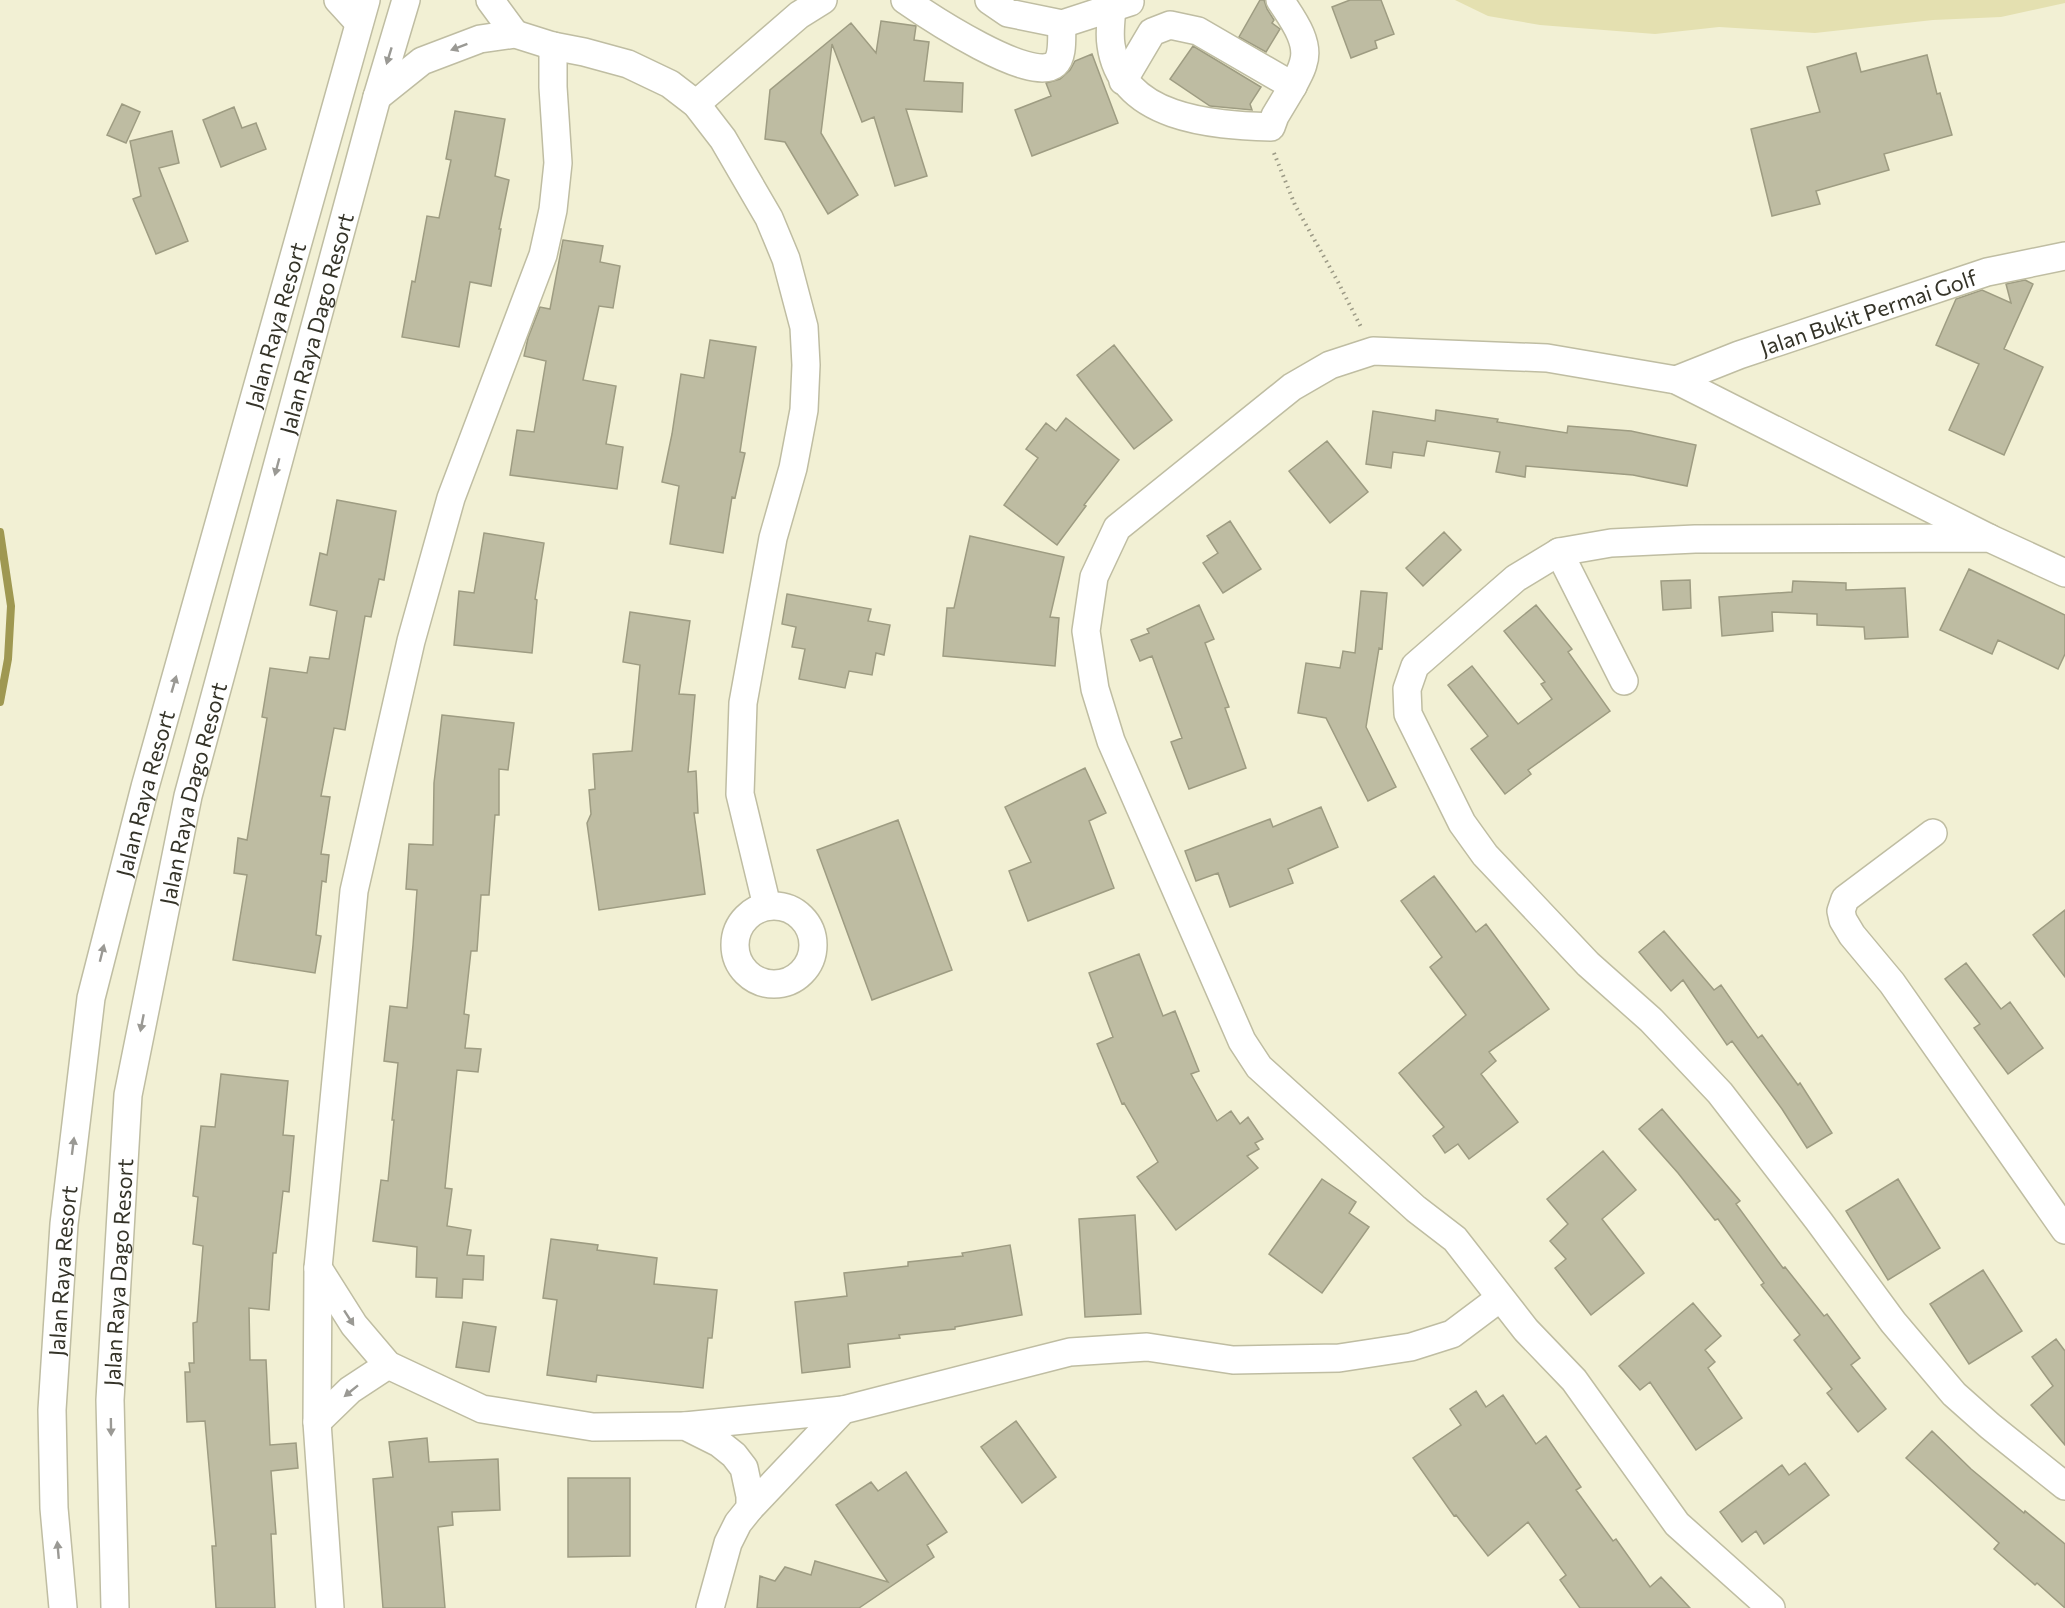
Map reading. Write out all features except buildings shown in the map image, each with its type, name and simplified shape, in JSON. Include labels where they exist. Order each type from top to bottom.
[{"type":"street","points":[[338,0],[362,11]]},
{"type":"street","name":"Jalan Raya Dago Resort","points":[[115,1608],[110,1400],[128,1095],[188,796],[377,97],[406,0]]},
{"type":"street","points":[[490,0],[515,34]]},
{"type":"street","points":[[696,104],[799,15],[823,0]]},
{"type":"street","points":[[905,0],[934,20],[1023,66],[1045,69],[1053,66],[1059,58],[1062,24]]},
{"type":"street","points":[[989,0],[1008,13],[1062,24],[1121,5],[1110,44],[1124,81],[1146,101],[1188,118],[1225,125],[1271,127],[1304,62],[1304,49],[1299,32],[1291,15],[1280,0]]},
{"type":"street","name":"Jalan Raya Resort","points":[[63,1608],[54,1509],[52,1410],[64,1224],[91,998],[145,787],[362,11]]},
{"type":"street","points":[[1124,81],[1152,32],[1170,25],[1198,31],[1293,86]]},
{"type":"street","points":[[377,97],[422,61],[480,39],[515,34],[553,46],[628,64],[670,84],[696,104],[723,139],[769,218],[786,259],[804,327],[804,410],[793,468],[773,538],[743,703],[740,794],[766,906]]},
{"type":"street","points":[[330,1608],[318,1422],[318,1268],[354,891],[411,641],[451,498],[543,255],[553,210],[558,163],[553,46]]},
{"type":"street","name":"Jalan Bukit Permai Golf","points":[[1676,380],[1739,355],[1987,272],[2065,256]]},
{"type":"street","points":[[1771,1608],[1677,1524],[1574,1380],[1526,1330],[1455,1239],[1408,1202],[1259,1068],[1242,1041],[1111,741],[1095,689],[1086,631],[1094,577],[1117,528],[1292,387],[1330,365],[1373,351],[1547,358],[1676,380],[1989,538],[2065,573]]},
{"type":"street","points":[[1989,538],[1695,539],[1611,543],[1559,552],[1516,578],[1415,666],[1407,689],[1408,714],[1462,823],[1493,863],[1588,964],[1651,1020],[1720,1093],[1893,1322],[1954,1394],[2065,1486]]},
{"type":"street","points":[[1559,552],[1624,681]]},
{"type":"street","points":[[1932,833],[1845,899],[1841,911],[1843,920],[1852,935],[1892,983],[2065,1230]]},
{"type":"street","points":[[318,1268],[354,1325],[388,1365],[482,1409],[593,1427],[685,1426],[843,1410],[1070,1352],[1147,1347],[1233,1360],[1339,1358],[1411,1347],[1452,1334],[1500,1298]]},
{"type":"street","points":[[318,1422],[350,1390],[388,1365]]},
{"type":"street","points":[[710,1608],[728,1543],[738,1523],[843,1410]]},
{"type":"street","points":[[685,1426],[718,1443],[734,1455],[744,1468],[750,1508]]},
{"type":"path","points":[[1271,127],[1273,152],[1295,205],[1373,351]]},
{"type":"shaded area","points":[[1455,0],[2065,0],[2065,3],[2001,17],[1933,20],[1815,33],[1719,27],[1655,34],[1540,25],[1488,16]]},
{"type":"waterway","points":[[0,532],[11,606],[8,659],[0,702]]}]
